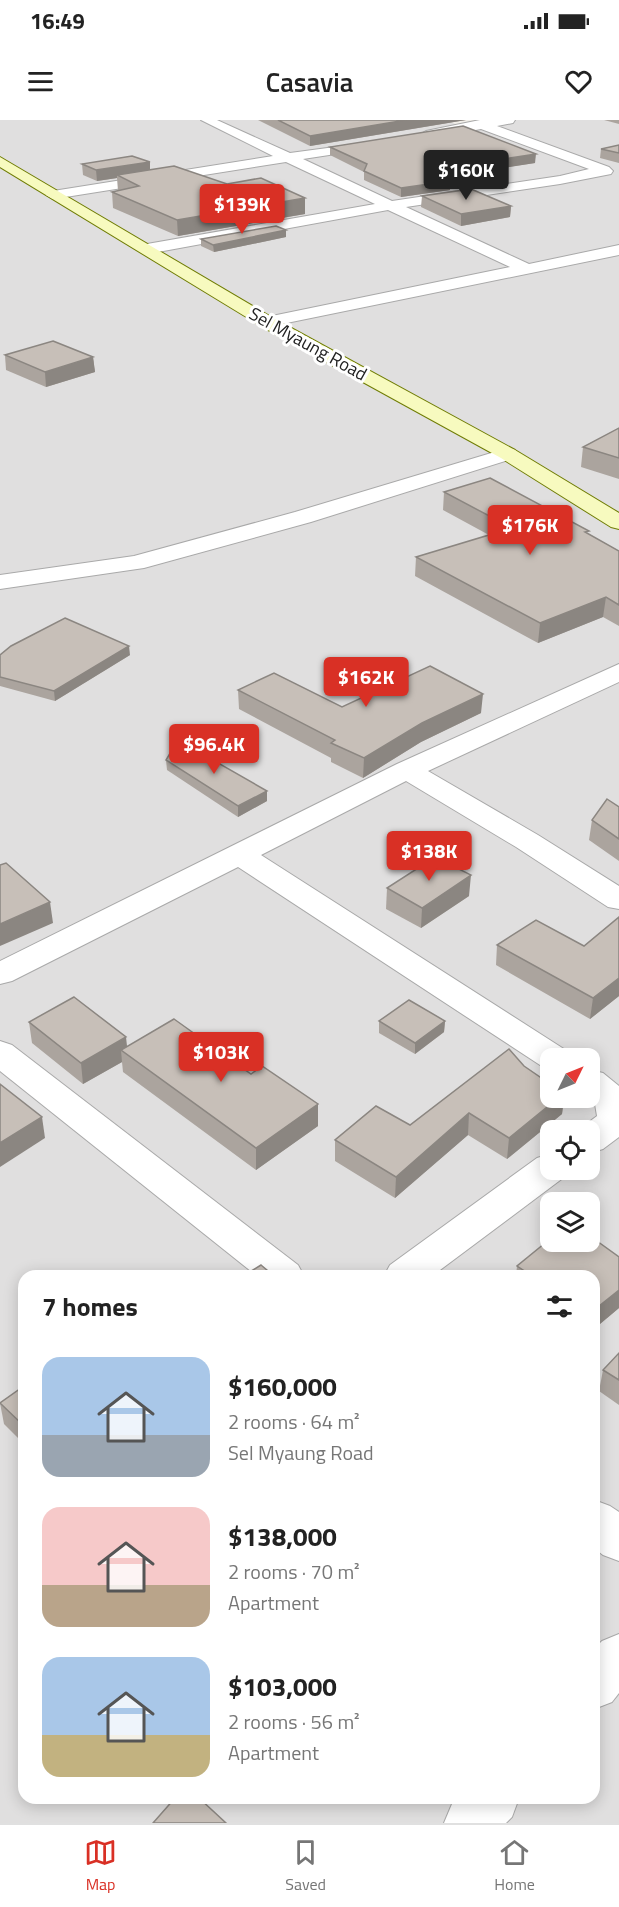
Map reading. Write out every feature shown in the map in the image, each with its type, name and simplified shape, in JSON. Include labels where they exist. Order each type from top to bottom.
[{"type":"main road","name":"Sel Myaung Road","points":[[0,161],[52,195],[147,249],[267,322],[508,454],[619,522]]},
{"type":"street","points":[[207,120],[527,269]]},
{"type":"street","points":[[469,120],[619,176]]},
{"type":"street","points":[[416,137],[509,120]]},
{"type":"street","points":[[52,195],[393,141]]},
{"type":"street","points":[[147,249],[392,205],[560,180],[604,170]]},
{"type":"street","points":[[267,322],[619,250]]},
{"type":"street","points":[[0,582],[136,563],[303,517],[508,454]]},
{"type":"street","points":[[0,974],[407,771],[619,672]]},
{"type":"street","points":[[407,771],[527,841],[619,900]]},
{"type":"street","points":[[240,854],[540,1049]]},
{"type":"street","points":[[0,1053],[276,1270]]},
{"type":"street","points":[[600,1090],[612,1099],[616,1120],[600,1132]]},
{"type":"street","points":[[412,1270],[540,1175]]},
{"type":"street","points":[[600,1525],[619,1540]]},
{"type":"street","points":[[600,1678],[619,1657]]},
{"type":"street","points":[[471,1823],[488,1804]]},
{"type":"shaded area","points":[[0,120],[445,120],[461,126],[497,120],[619,120],[619,1823],[0,1823]]},
{"type":"building","points":[[278,120],[406,120],[310,136]]},
{"type":"building","points":[[463,126],[536,154],[427,171],[450,181],[401,188],[364,171],[367,164],[330,147]]},
{"type":"building","points":[[619,145],[619,153],[601,149]]},
{"type":"building","points":[[132,156],[150,162],[96,170],[82,164]]},
{"type":"building","points":[[174,166],[227,184],[261,178],[305,198],[177,220],[112,192],[139,186],[117,175]]},
{"type":"building","points":[[471,189],[511,206],[461,214],[422,196]]},
{"type":"building","points":[[276,226],[286,230],[213,245],[201,239]]},
{"type":"building","points":[[53,341],[93,357],[45,372],[5,355]]},
{"type":"building","points":[[619,428],[619,458],[583,447]]},
{"type":"building","points":[[490,478],[589,531],[585,532],[619,551],[619,605],[606,597],[540,623],[416,557],[512,528],[444,492]]},
{"type":"building","points":[[65,618],[129,646],[54,691],[0,677],[0,655],[11,646]]},
{"type":"building","points":[[430,666],[483,694],[422,723],[364,758],[331,743],[335,740],[238,690],[274,673],[342,707]]},
{"type":"building","points":[[178,740],[267,791],[238,806],[166,760]]},
{"type":"building","points":[[607,799],[619,807],[619,839],[592,820]]},
{"type":"building","points":[[435,857],[471,875],[422,908],[387,888]]},
{"type":"building","points":[[6,863],[50,902],[0,924],[0,865]]},
{"type":"building","points":[[619,917],[619,978],[593,998],[497,945],[536,920],[584,946]]},
{"type":"building","points":[[74,997],[126,1037],[81,1063],[29,1022]]},
{"type":"building","points":[[409,1000],[445,1021],[415,1043],[379,1021]]},
{"type":"building","points":[[174,1019],[251,1074],[262,1066],[318,1104],[256,1148],[121,1050]]},
{"type":"building","points":[[509,1049],[524,1066],[540,1077],[540,1108],[546,1108],[509,1138],[469,1113],[396,1177],[335,1140],[376,1106],[410,1125]]},
{"type":"building","points":[[0,1084],[42,1117],[0,1143]]},
{"type":"building","points":[[600,1243],[619,1257],[619,1290],[600,1305],[600,1270],[523,1270],[517,1266],[540,1247],[540,1252],[600,1252]]},
{"type":"building","points":[[261,1265],[267,1270],[253,1270]]},
{"type":"building","points":[[619,1353],[619,1380],[603,1370]]},
{"type":"building","points":[[18,1390],[18,1420],[0,1403]]},
{"type":"building","points":[[170,1804],[205,1804],[226,1823],[153,1823]]}]
